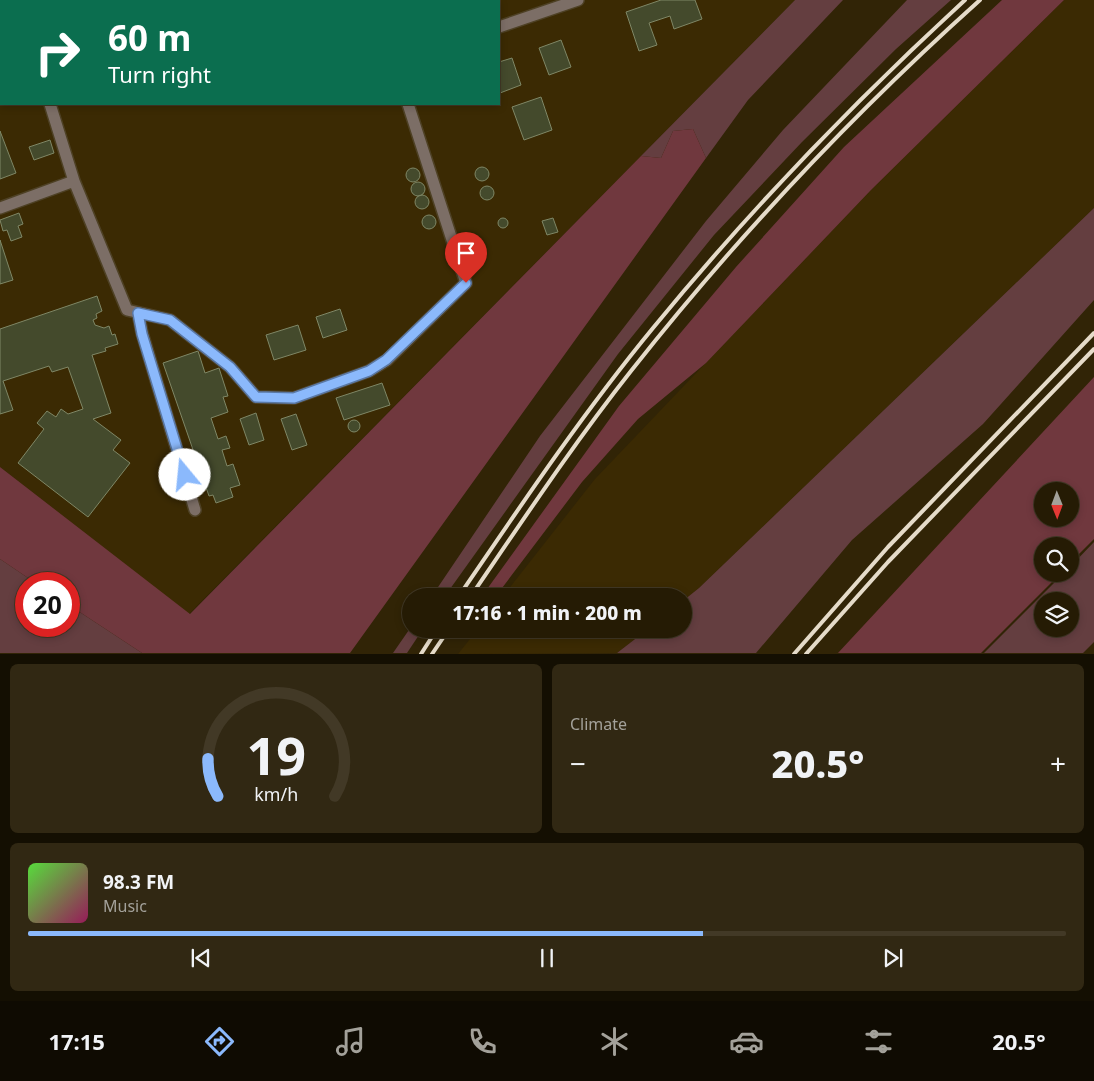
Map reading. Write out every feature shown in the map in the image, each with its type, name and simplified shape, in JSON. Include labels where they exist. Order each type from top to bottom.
[{"type":"lane","points":[[500,27],[578,0]]},
{"type":"lane","points":[[50,105],[74,180],[127,310],[170,320],[230,367],[256,397],[294,398],[369,371],[386,360],[466,283],[408,105]]},
{"type":"lane","points":[[0,208],[74,180]]},
{"type":"lane","points":[[138,313],[142,334],[195,510]]},
{"type":"shaded area","points":[[500,0],[795,0],[189,614],[0,467],[0,105],[500,105]]},
{"type":"shaded area","points":[[795,0],[843,0],[748,100],[706,158],[693,129],[673,131],[661,158],[641,156]]},
{"type":"shaded area","points":[[907,0],[951,0],[896,49],[802,142],[714,235],[618,354],[451,588],[437,588],[540,436],[706,221],[783,130]]},
{"type":"shaded area","points":[[1002,0],[1064,0],[871,190],[706,363],[638,419],[582,482],[502,588],[488,588],[619,406],[736,267],[844,147]]},
{"type":"shaded area","points":[[1064,0],[1094,0],[1094,208],[692,594],[692,588],[509,588],[595,479],[871,190]]},
{"type":"shaded area","points":[[693,129],[706,158],[350,653],[142,653],[80,612],[80,572],[19,572],[0,559],[0,467],[190,614],[641,156],[661,158],[673,131]]},
{"type":"shaded area","points":[[1094,208],[1094,300],[983,424],[852,540],[756,653],[617,653],[636,638],[692,638],[692,594]]},
{"type":"shaded area","points":[[1094,377],[1094,539],[1079,554],[1079,537],[1034,537],[1034,582],[1052,582],[1042,592],[1034,592],[1034,600],[981,653],[838,653]]},
{"type":"shaded area","points":[[1094,542],[1094,642],[1083,653],[984,653],[1034,603],[1034,637],[1079,637],[1079,592],[1045,592],[1055,582],[1079,582],[1079,558]]},
{"type":"shaded area","points":[[0,559],[19,572],[15,572],[15,637],[80,637],[80,612],[142,653],[0,653]]},
{"type":"shaded area","points":[[403,638],[417,638],[407,653],[393,653]]},
{"type":"shaded area","points":[[471,638],[636,638],[617,653],[458,654]]},
{"type":"building","points":[[661,0],[695,0],[702,19],[674,29],[670,16],[649,23],[657,45],[639,51],[626,12]]},
{"type":"building","points":[[561,40],[571,67],[549,75],[539,48]]},
{"type":"building","points":[[512,58],[521,85],[500,93],[500,62]]},
{"type":"building","points":[[541,97],[552,130],[524,140],[512,107]]},
{"type":"building","points":[[0,131],[16,173],[0,179]]},
{"type":"building","points":[[50,140],[54,153],[34,160],[29,147]]},
{"type":"building","points":[[482,167],[487,169],[489,174],[487,179],[482,181],[477,179],[475,174],[477,169]]},
{"type":"building","points":[[413,168],[418,170],[420,175],[418,180],[413,182],[408,180],[406,175],[408,170]]},
{"type":"building","points":[[418,182],[423,184],[425,189],[423,194],[418,196],[413,194],[411,189],[413,184]]},
{"type":"building","points":[[487,186],[492,188],[494,193],[492,198],[487,200],[482,198],[480,193],[482,188]]},
{"type":"building","points":[[422,195],[427,197],[429,202],[427,207],[422,209],[417,207],[415,202],[417,197]]},
{"type":"building","points":[[19,213],[23,224],[18,226],[22,237],[11,241],[7,230],[3,231],[0,220]]},
{"type":"building","points":[[429,215],[434,217],[436,222],[434,227],[429,229],[424,227],[422,222],[424,217]]},
{"type":"building","points":[[503,218],[508,223],[503,228],[498,223]]},
{"type":"building","points":[[553,218],[558,232],[547,235],[542,221]]},
{"type":"building","points":[[0,240],[13,280],[0,284]]},
{"type":"building","points":[[97,296],[102,311],[96,314],[97,318],[93,320],[95,325],[104,328],[109,326],[112,335],[115,334],[118,344],[105,348],[106,351],[92,355],[111,413],[93,419],[121,440],[113,450],[130,463],[88,517],[18,463],[44,429],[37,423],[47,411],[56,417],[61,409],[68,414],[83,409],[68,367],[52,372],[49,366],[3,381],[13,410],[0,414],[0,329]]},
{"type":"building","points":[[340,309],[347,330],[323,338],[316,317]]},
{"type":"building","points":[[298,325],[306,350],[274,360],[266,335]]},
{"type":"building","points":[[198,351],[205,373],[219,368],[228,396],[223,397],[228,412],[211,418],[218,439],[226,436],[230,448],[222,450],[227,466],[233,464],[240,485],[230,488],[233,497],[216,503],[213,495],[209,496],[163,363]]},
{"type":"building","points":[[382,383],[390,405],[344,420],[336,398]]},
{"type":"building","points":[[256,413],[264,440],[249,445],[240,419]]},
{"type":"building","points":[[296,414],[307,445],[292,450],[281,419]]},
{"type":"building","points":[[354,420],[360,426],[354,432],[348,426]]},
{"type":"railway","points":[[464,588],[577,426],[627,360],[689,284],[803,158],[965,0]]},
{"type":"railway","points":[[476,588],[589,426],[631,371],[712,273],[754,225],[842,132],[980,0]]},
{"type":"railway","points":[[794,654],[888,547],[1094,333]]},
{"type":"railway","points":[[806,654],[888,562],[1094,349]]},
{"type":"railway","points":[[421,654],[431,638]]},
{"type":"railway","points":[[432,654],[443,638]]},
{"type":"route","points":[[185,475],[142,334],[138,313],[170,320],[230,367],[256,397],[294,398],[369,371],[386,360],[466,283]]}]
